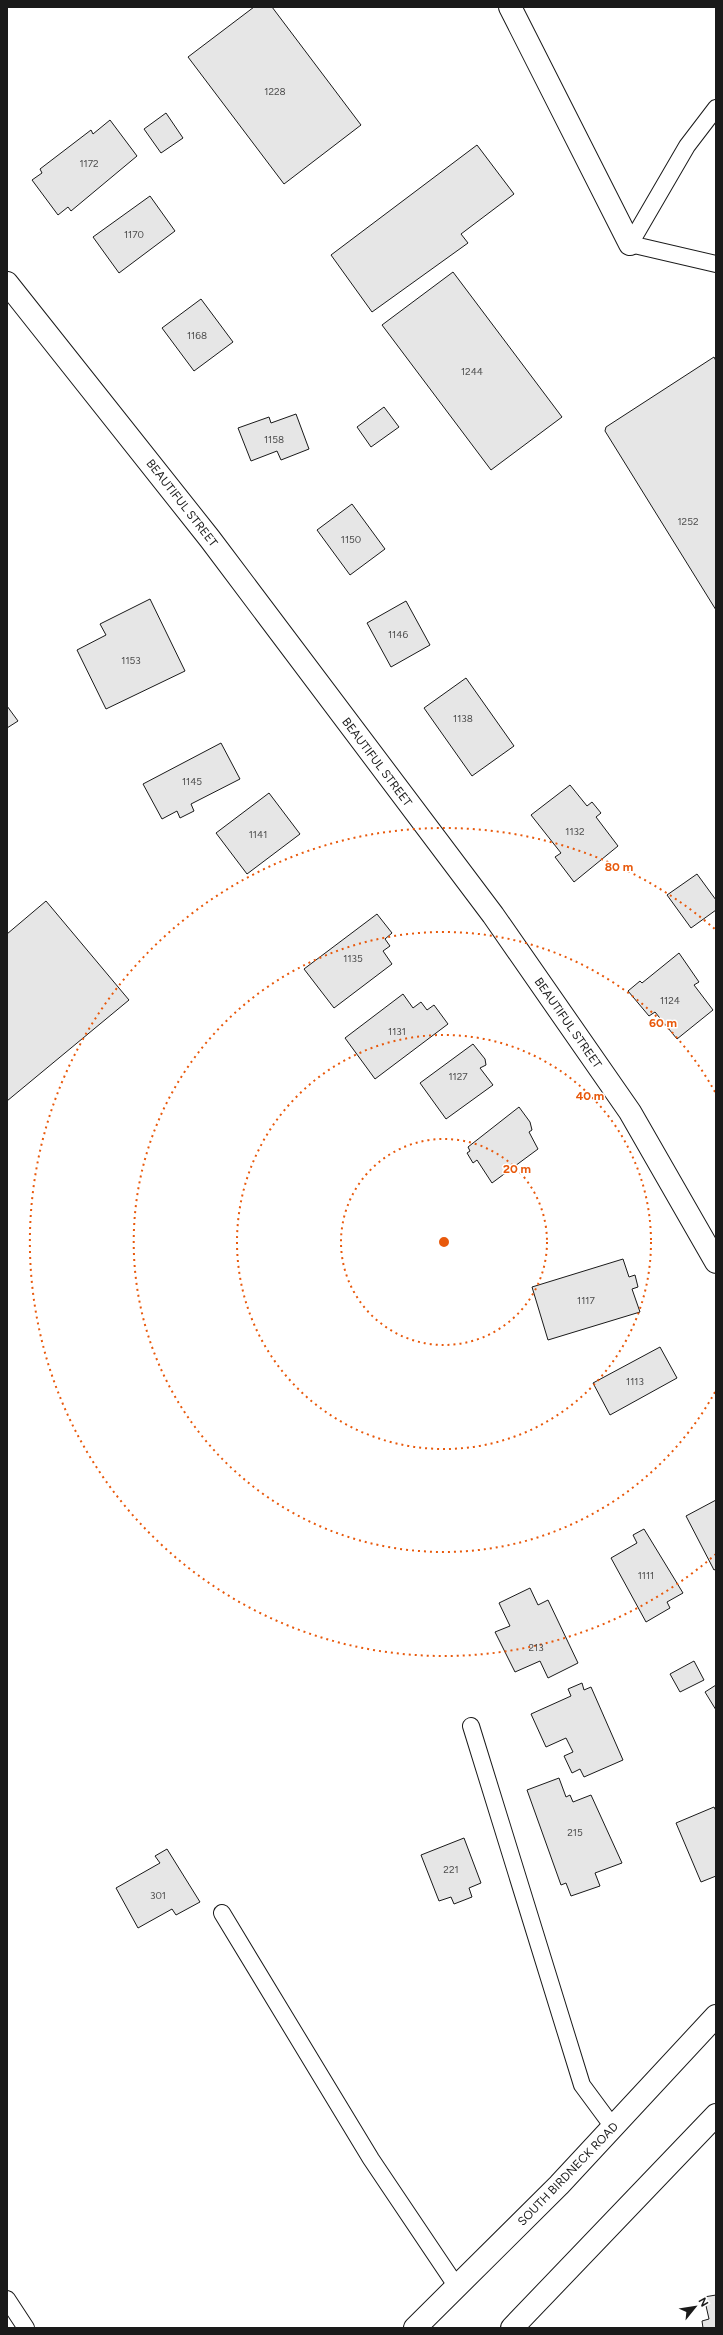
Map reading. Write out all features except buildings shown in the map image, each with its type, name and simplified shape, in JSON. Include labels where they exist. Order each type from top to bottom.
[{"type":"street","points":[[510,7],[630,244]]},
{"type":"street","name":"BEAUTIFUL STREET","points":[[7,283],[210,538],[493,916],[630,1112],[716,1262]]},
{"type":"street","name":"SOUTH BIRDNECK ROAD","points":[[415,2328],[560,2185],[716,2016]]},
{"type":"street","points":[[512,2328],[716,2115]]},
{"type":"lane","points":[[716,108],[687,146],[630,244],[716,264]]},
{"type":"lane","points":[[471,1726],[582,2085],[613,2127]]},
{"type":"lane","points":[[222,1913],[371,2159],[457,2287]]},
{"type":"lane","points":[[7,2299],[26,2328]]}]
